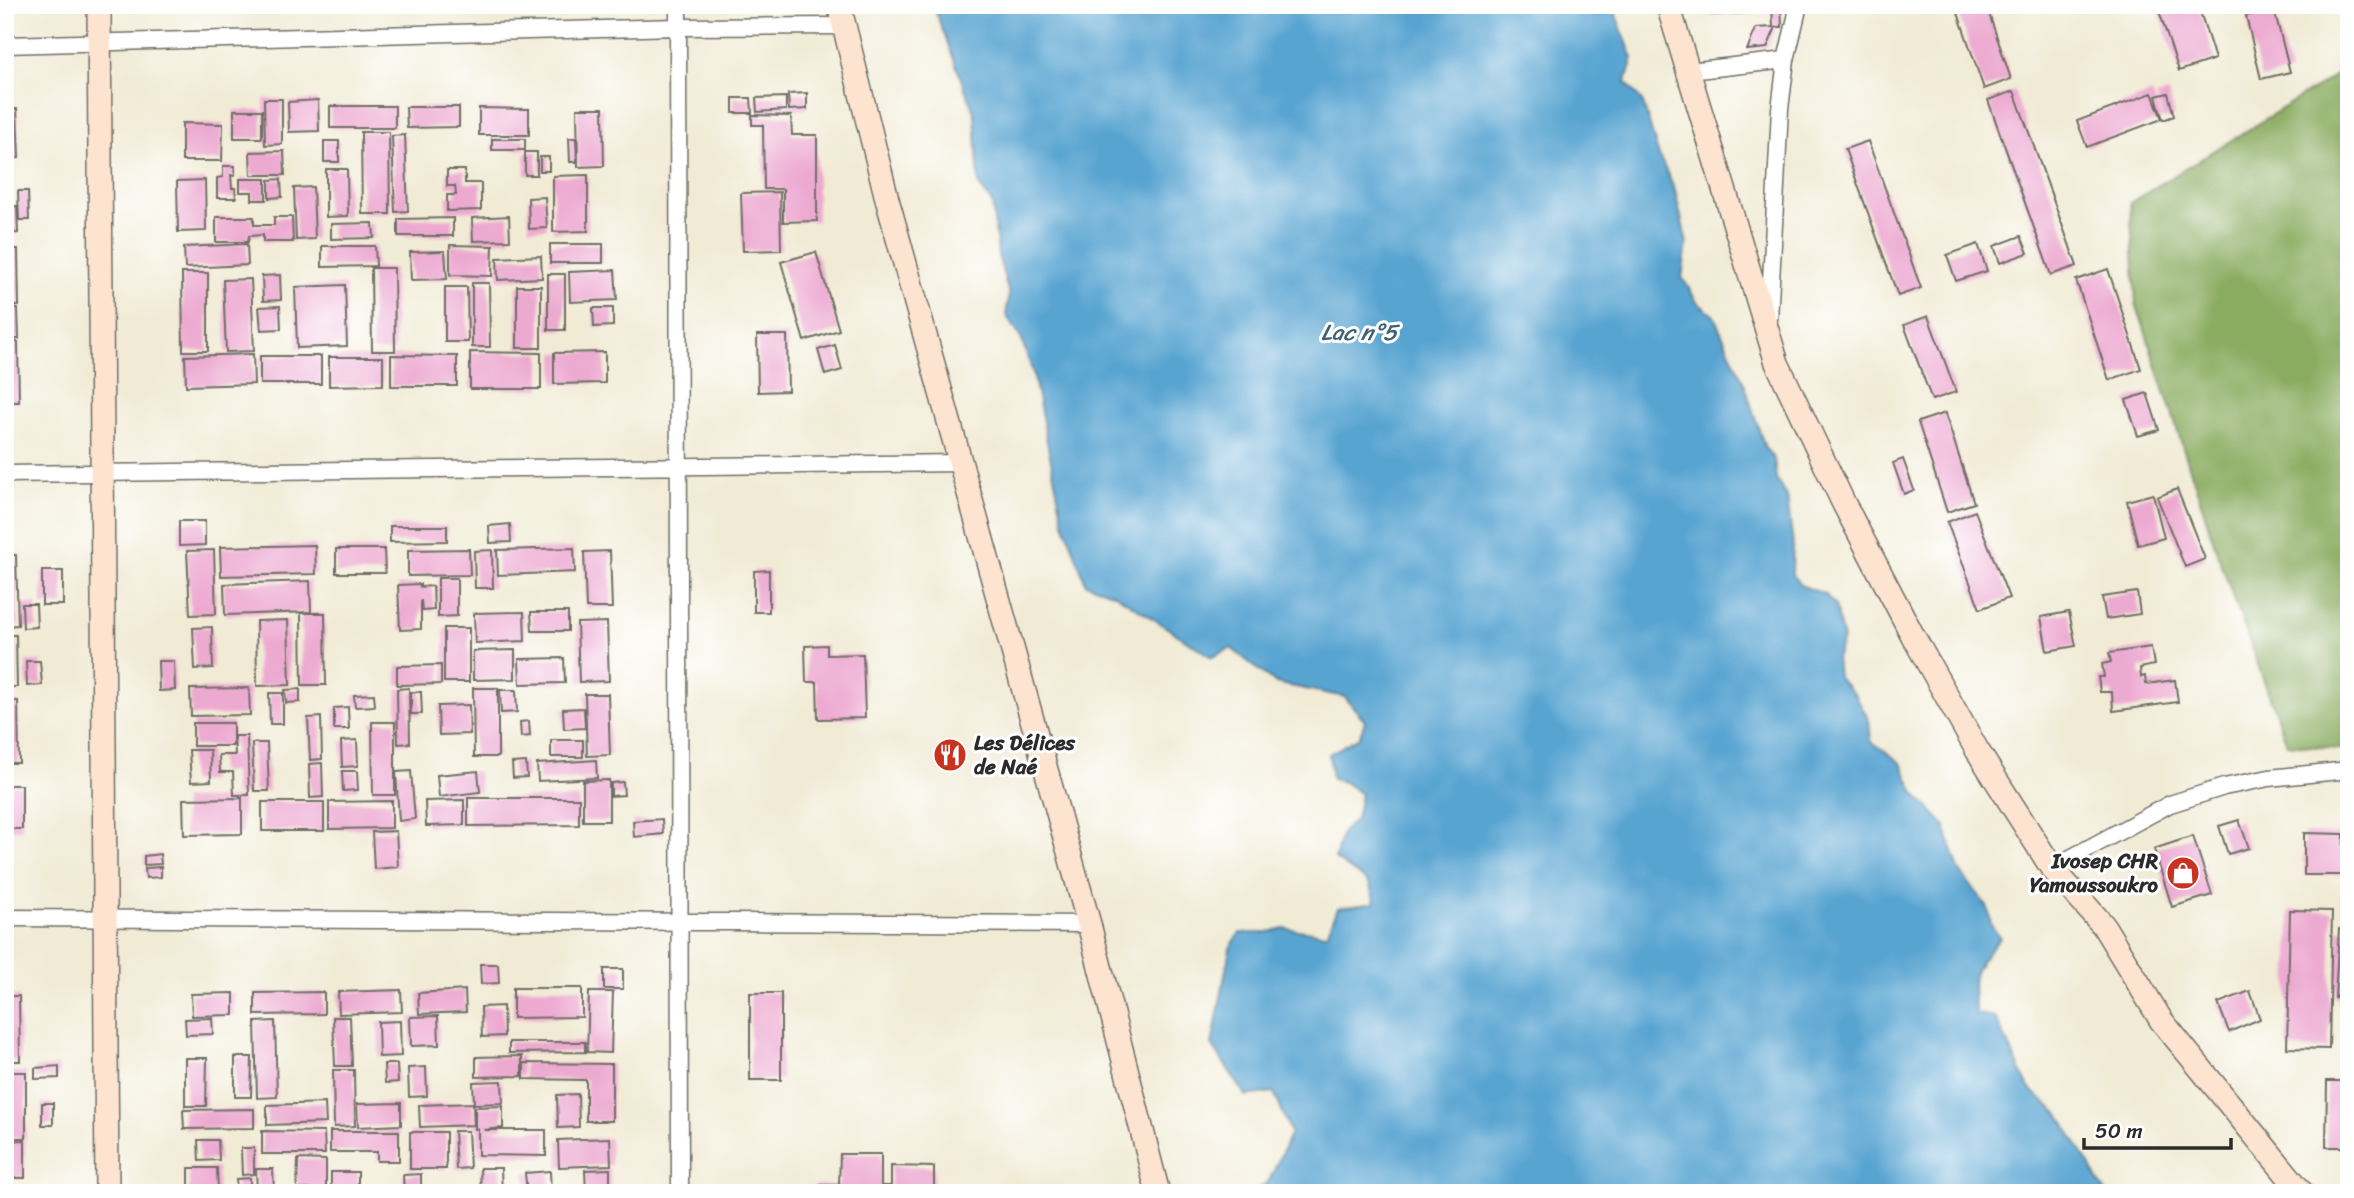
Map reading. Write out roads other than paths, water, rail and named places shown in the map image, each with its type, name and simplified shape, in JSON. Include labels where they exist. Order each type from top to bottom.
[{"type":"street","points":[[99,5],[107,1193]]},
{"type":"street","points":[[678,5],[680,1193]]},
{"type":"street","points":[[1668,5],[1768,340],[1844,504],[1913,636],[1977,750],[2052,868],[2102,925],[2161,1020],[2302,1193]]},
{"type":"street","points":[[1768,340],[1777,155],[1786,60],[1799,5]]},
{"type":"street","points":[[5,45],[678,27],[842,16],[887,199],[1088,924],[1158,1193]]},
{"type":"street","points":[[1689,71],[1786,60]]},
{"type":"street","points":[[5,474],[962,463]]},
{"type":"street","points":[[2052,868],[2170,804],[2224,787],[2269,778],[2349,770]]},
{"type":"street","points":[[5,918],[1088,924]]},
{"type":"water","name":"Lac n°5","points":[[933,5],[1614,5],[1633,58],[1626,82],[1643,103],[1659,156],[1675,190],[1687,244],[1682,277],[1697,302],[1714,316],[1744,383],[1765,448],[1774,459],[1776,479],[1787,496],[1793,544],[1792,574],[1800,585],[1825,594],[1835,606],[1843,639],[1836,659],[1838,677],[1856,696],[1869,720],[1871,741],[1901,763],[1915,793],[1945,826],[1959,870],[1988,908],[1991,925],[2000,938],[1975,972],[1973,988],[1976,1014],[1995,1017],[2029,1088],[2059,1114],[2106,1193],[1253,1193],[1269,1181],[1291,1133],[1274,1092],[1246,1096],[1212,1045],[1230,948],[1240,933],[1266,933],[1283,928],[1327,934],[1338,908],[1375,903],[1369,883],[1335,859],[1342,832],[1356,819],[1361,794],[1344,782],[1332,779],[1329,754],[1359,737],[1365,721],[1345,697],[1275,683],[1231,648],[1212,657],[1115,594],[1086,584],[1063,520],[1033,373],[1021,338],[1006,315],[1009,294],[998,255],[992,203],[979,185],[975,115]]},
{"type":"place","name":"Les Délices de Naé","points":[[950,755]]},
{"type":"place","name":"Ivosep CHR Yamoussoukro","points":[[2183,873]]}]
